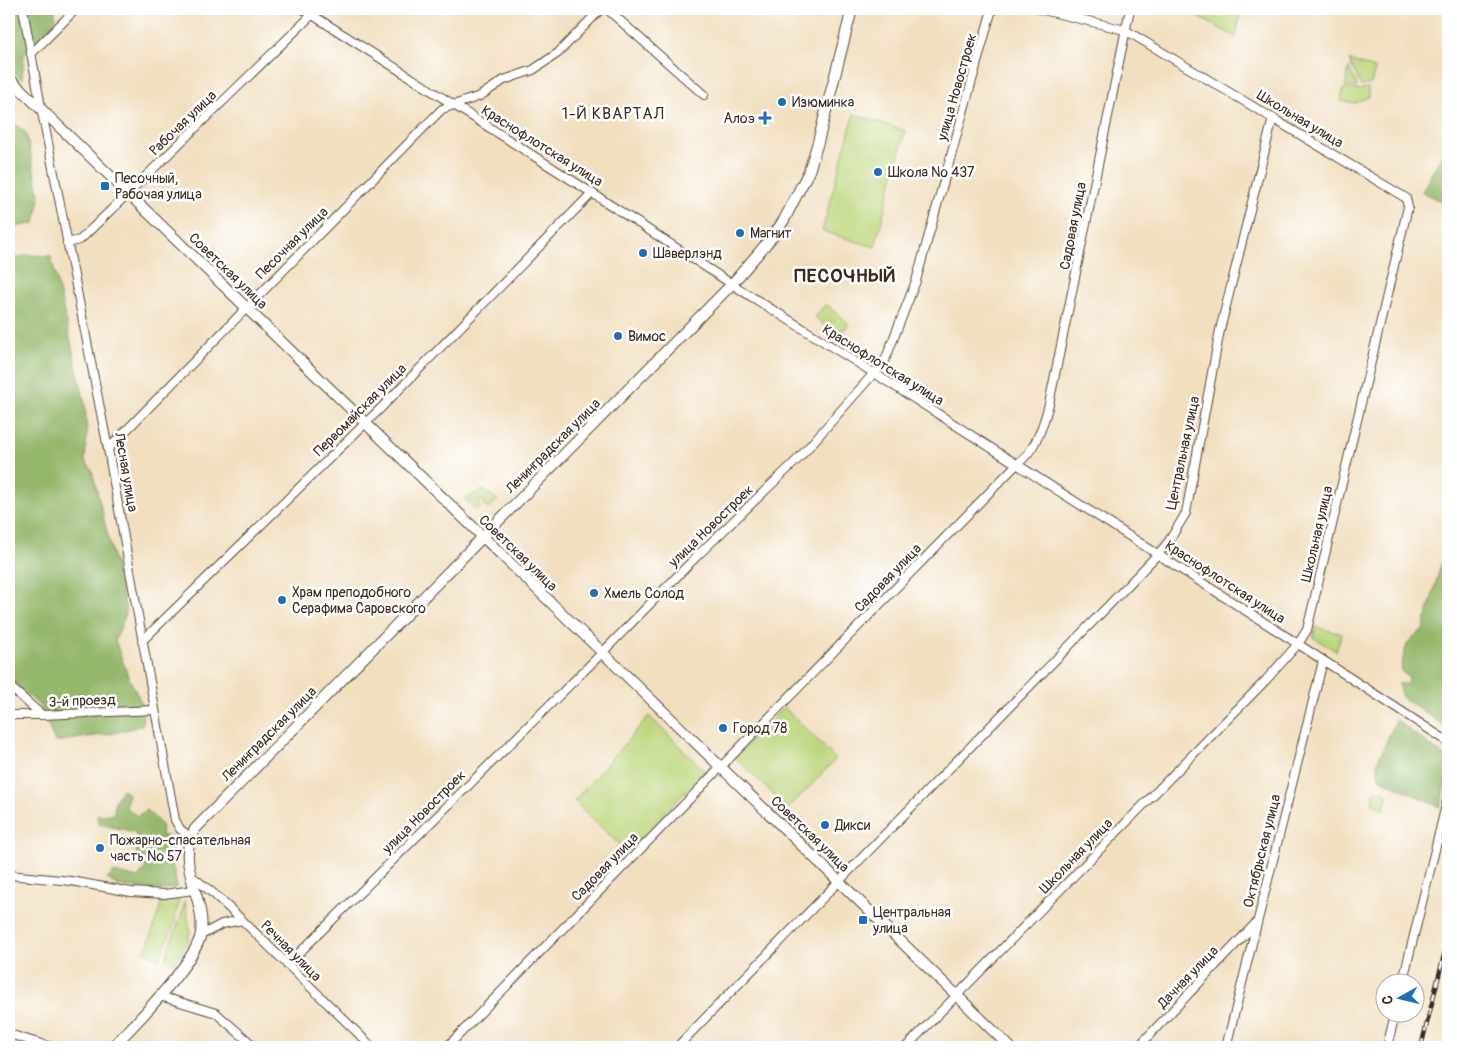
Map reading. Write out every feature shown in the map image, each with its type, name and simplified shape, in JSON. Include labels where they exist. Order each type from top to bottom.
[{"type":"main road","name":"Ленинградская улица","points":[[190,875],[187,849],[190,837],[204,819],[732,284],[773,236],[784,220],[809,171],[852,9]]},
{"type":"main road","name":"Советская улица","points":[[9,78],[364,424],[1010,1047]]},
{"type":"main road","points":[[118,1045],[190,958],[201,935],[200,913],[190,875]]},
{"type":"street","name":"Лесная улица","points":[[23,9],[40,107],[108,449],[175,820],[180,829],[190,837]]},
{"type":"street","points":[[31,54],[76,9]]},
{"type":"street","name":"Краснофлотская улица","points":[[304,9],[316,12],[455,106],[1323,660],[1444,739],[1448,744]]},
{"type":"street","name":"Песочная улица","points":[[108,449],[442,109],[480,96],[504,80],[533,70],[558,53],[602,9]]},
{"type":"street","points":[[607,9],[704,95]]},
{"type":"street","name":"улица Новостроек","points":[[287,965],[602,653],[696,557],[799,458],[884,363],[916,281],[992,9]]},
{"type":"street","name":"Школьная улица","points":[[906,1047],[1266,680],[1298,644],[1307,630],[1408,207],[1406,198],[1125,30],[1039,9]]},
{"type":"street","name":"Садовая улица","points":[[447,1047],[1017,464],[1026,458],[1042,428],[1049,404],[1130,9]]},
{"type":"street","name":"Рабочая улица","points":[[67,243],[80,240],[316,12]]},
{"type":"street","name":"Центральная улица","points":[[677,1047],[1170,541],[1186,513],[1220,330],[1273,118]]},
{"type":"street","name":"Первомайская улица","points":[[142,641],[364,424],[592,193]]},
{"type":"street","name":"Октябрьская улица","points":[[1226,1047],[1323,660]]},
{"type":"street","points":[[9,686],[42,715]]},
{"type":"street","name":"3-й проезд","points":[[9,715],[155,710]]},
{"type":"street","points":[[1404,974],[1448,797]]},
{"type":"street","points":[[9,875],[71,881],[131,892],[164,894],[194,890]]},
{"type":"street","name":"Речная улица","points":[[190,875],[242,920],[372,1047]]},
{"type":"street","points":[[201,935],[222,924],[242,920]]},
{"type":"street","name":"Дачная улица","points":[[1138,1047],[1256,923]]},
{"type":"street","points":[[160,996],[216,1013],[255,1047]]},
{"type":"street","points":[[1387,1047],[1393,1024]]},
{"type":"street","points":[[9,1034],[51,1047]]},
{"type":"green space","points":[[9,9],[54,9],[56,19],[24,55],[22,80],[9,67]]},
{"type":"green space","points":[[1183,9],[1241,9],[1236,37]]},
{"type":"green space","points":[[1349,60],[1375,69],[1371,84],[1361,86]]},
{"type":"green space","points":[[1349,68],[1357,85],[1357,87],[1345,87]]},
{"type":"green space","points":[[1368,88],[1369,97],[1355,103],[1341,101],[1343,89],[1358,90]]},
{"type":"green space","points":[[854,114],[905,131],[875,247],[822,231]]},
{"type":"green space","points":[[9,118],[26,133],[40,198],[35,223],[15,227],[9,226]]},
{"type":"green space","points":[[1448,142],[1448,205],[1422,192]]},
{"type":"green space","points":[[29,255],[51,256],[85,404],[87,433],[85,461],[92,470],[126,610],[115,640],[128,676],[142,704],[143,725],[115,733],[55,742],[41,707],[9,678],[9,259]]},
{"type":"green space","points":[[826,304],[849,324],[837,337],[815,317]]},
{"type":"green space","points":[[483,490],[498,500],[488,509],[484,505],[485,501],[481,500],[479,503],[481,506],[476,510],[465,499]]},
{"type":"green space","points":[[1441,564],[1448,565],[1448,728],[1402,697],[1398,684],[1407,684],[1409,678],[1401,671],[1404,652],[1408,643],[1423,630]]},
{"type":"green space","points":[[1316,627],[1342,634],[1336,651],[1313,637]]},
{"type":"green space","points":[[784,707],[836,759],[788,809],[735,757]]},
{"type":"green space","points":[[649,716],[705,771],[627,852],[574,801]]},
{"type":"green space","points":[[1396,720],[1448,759],[1448,773],[1440,807],[1379,778],[1377,763]]},
{"type":"green space","points":[[122,789],[128,794],[126,808],[137,816],[147,810],[162,825],[161,835],[173,838],[172,862],[177,887],[162,890],[120,887],[107,879],[114,872],[138,878],[146,867],[136,855],[136,832],[98,824],[97,815],[114,814],[115,801]]},
{"type":"green space","points":[[1375,790],[1385,792],[1387,796],[1384,810],[1372,803]]},
{"type":"green space","points":[[179,900],[174,924],[158,959],[144,951],[149,942],[162,901]]},
{"type":"green space","points":[[185,900],[190,931],[188,941],[176,961],[171,962],[166,959]]},
{"type":"railway","points":[[1421,1047],[1448,939]]},
{"type":"place","name":"Изюминка","points":[[782,102]]},
{"type":"place","name":"Алоэ","points":[[765,118]]},
{"type":"place","name":"Школа № 437","points":[[878,172]]},
{"type":"place","name":"Песочный, Рабочая улица","points":[[105,186]]},
{"type":"place","name":"Магнит","points":[[740,233]]},
{"type":"place","name":"Шаверлэнд","points":[[643,253]]},
{"type":"place","name":"Вимос","points":[[618,336]]},
{"type":"place","name":"Хмель Солод","points":[[594,593]]},
{"type":"place","name":"Храм преподобного Серафима Саровского","points":[[282,600]]},
{"type":"place","name":"Город 78","points":[[723,728]]},
{"type":"place","name":"Дикси","points":[[825,825]]},
{"type":"place","name":"Пожарно-спасательная часть № 57","points":[[100,848]]},
{"type":"place","name":"Центральная улица","points":[[863,920]]},
{"type":"district","name":"1-Й КВАРТАЛ","points":[[613,114]]},
{"type":"district","name":"ПЕСОЧНЫЙ","points":[[845,276]]}]
